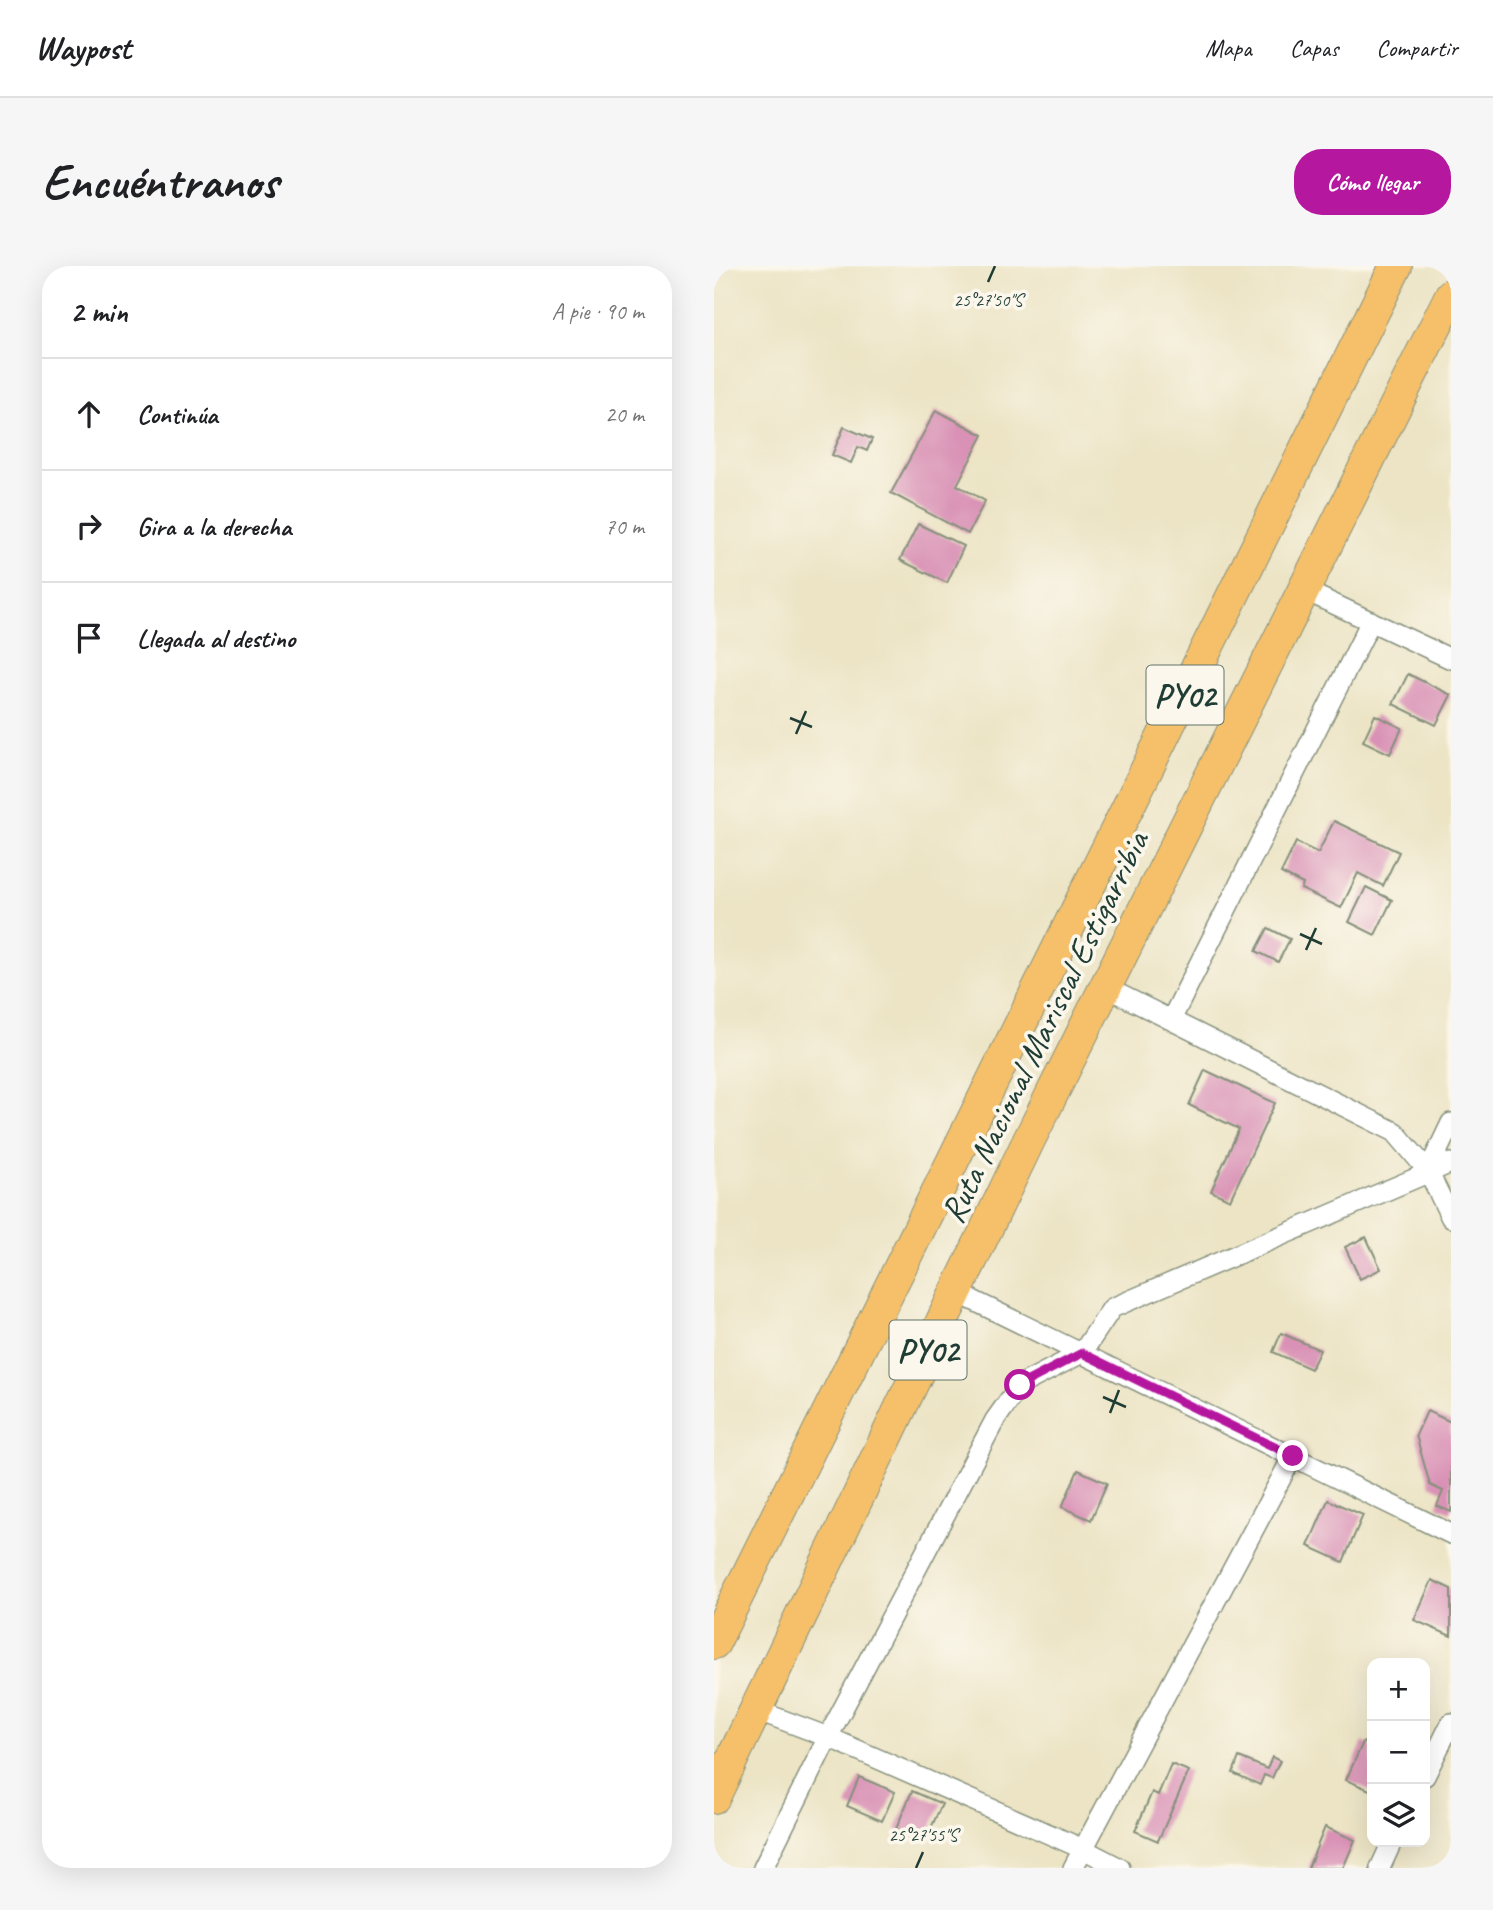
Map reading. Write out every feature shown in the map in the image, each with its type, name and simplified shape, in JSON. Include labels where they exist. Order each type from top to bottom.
[{"type":"highway","name":"Ruta Nacional Mariscal Estigarribia","points":[[714,1643],[1396,266]]},
{"type":"highway","name":"Ruta Nacional Mariscal Estigarribia","points":[[714,1797],[1105,987],[1451,295]]},
{"type":"street","points":[[1304,590],[1451,659]]},
{"type":"street","points":[[1171,1020],[1371,621]]},
{"type":"street","points":[[1105,987],[1395,1132],[1428,1171],[1451,1218]]},
{"type":"street","points":[[1428,1171],[1451,1123]]},
{"type":"street","points":[[763,1868],[828,1737],[995,1420],[1020,1385],[1082,1353],[1112,1308],[1451,1163]]},
{"type":"street","points":[[956,1292],[1451,1534]]},
{"type":"street","points":[[1073,1868],[1293,1456]]},
{"type":"street","points":[[756,1710],[828,1737],[1083,1849],[1120,1868]]},
{"type":"street","points":[[1430,1766],[1451,1723]]},
{"type":"street","points":[[1380,1868],[1390,1847]]},
{"type":"building","points":[[936,410],[983,435],[957,485],[985,501],[968,534],[891,493]]},
{"type":"building","points":[[844,427],[872,439],[867,451],[858,447],[851,463],[832,455]]},
{"type":"building","points":[[918,524],[964,546],[947,583],[900,560]]},
{"type":"building","points":[[1408,674],[1451,695],[1436,725],[1393,704]]},
{"type":"building","points":[[1375,715],[1402,728],[1390,754],[1363,741]]},
{"type":"building","points":[[1334,821],[1399,852],[1383,886],[1358,873],[1341,908],[1301,889],[1303,884],[1281,873],[1296,842],[1318,853]]},
{"type":"building","points":[[1366,887],[1392,900],[1375,935],[1349,922]]},
{"type":"building","points":[[1268,928],[1290,939],[1278,962],[1256,951]]},
{"type":"building","points":[[1205,1070],[1275,1103],[1230,1200],[1211,1191],[1239,1129],[1189,1105]]},
{"type":"building","points":[[1366,1237],[1381,1269],[1360,1279],[1345,1247]]},
{"type":"building","points":[[1281,1333],[1320,1350],[1311,1369],[1273,1352]]},
{"type":"building","points":[[1427,1411],[1451,1422],[1451,1512],[1437,1506],[1443,1491],[1430,1485],[1416,1435]]},
{"type":"building","points":[[1078,1470],[1107,1483],[1091,1520],[1062,1507]]},
{"type":"building","points":[[1328,1500],[1363,1515],[1343,1562],[1308,1546]]},
{"type":"building","points":[[1432,1580],[1451,1589],[1451,1636],[1414,1620]]},
{"type":"building","points":[[1363,1742],[1367,1744],[1367,1789],[1346,1780]]},
{"type":"building","points":[[1239,1757],[1267,1769],[1272,1757],[1280,1761],[1272,1778],[1264,1775],[1260,1785],[1233,1773]]},
{"type":"building","points":[[1171,1764],[1189,1771],[1158,1841],[1135,1831],[1152,1792],[1158,1795]]},
{"type":"building","points":[[859,1777],[895,1792],[882,1821],[847,1806]]},
{"type":"building","points":[[912,1791],[942,1804],[925,1841],[896,1829]]},
{"type":"building","points":[[1325,1827],[1355,1840],[1343,1868],[1308,1868]]},
{"type":"route","points":[[1020,1385],[1082,1353],[1293,1456]]}]
